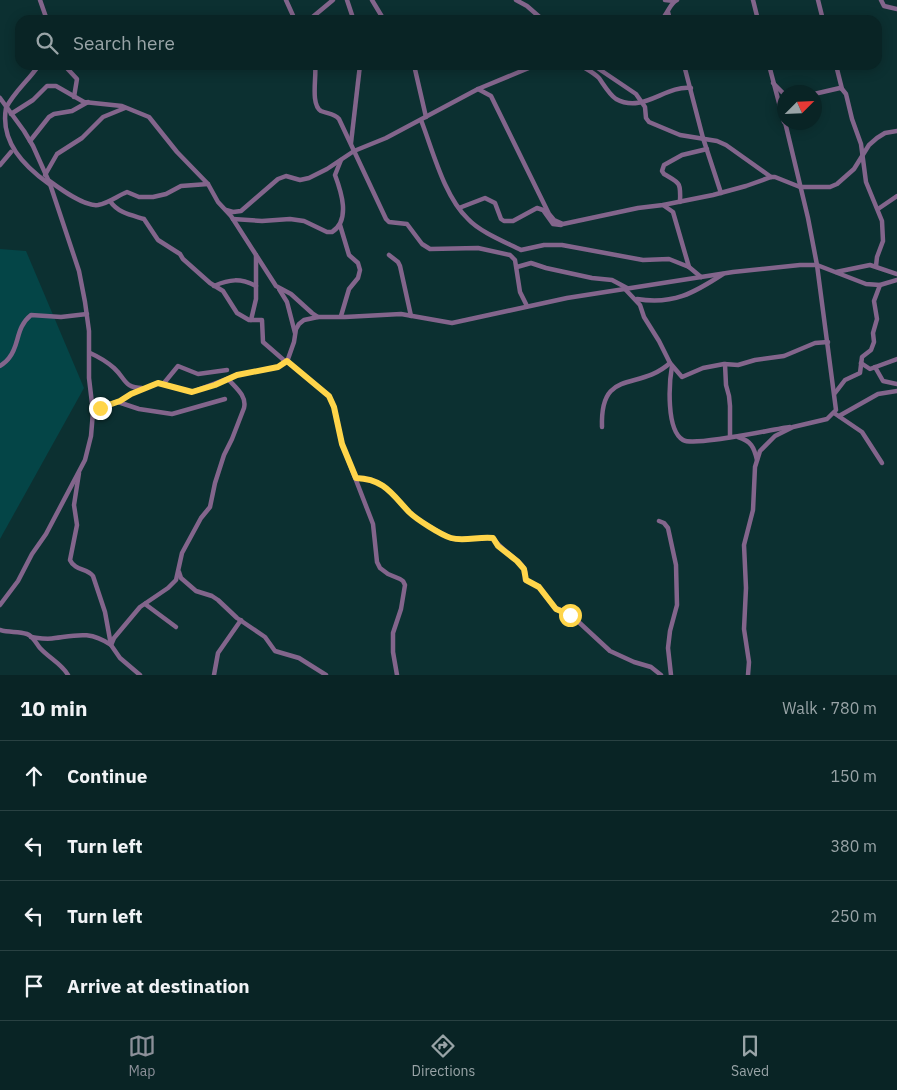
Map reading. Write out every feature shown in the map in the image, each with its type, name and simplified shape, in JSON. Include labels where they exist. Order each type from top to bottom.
[{"type":"street","points":[[40,0],[45,15]]},
{"type":"street","points":[[286,0],[293,15]]},
{"type":"street","points":[[315,15],[333,0]]},
{"type":"street","points":[[347,0],[352,15]]},
{"type":"street","points":[[372,0],[381,15]]},
{"type":"street","points":[[516,0],[537,15]]},
{"type":"street","points":[[665,0],[675,1],[665,15]]},
{"type":"street","points":[[753,0],[757,15]]},
{"type":"street","points":[[818,0],[822,15]]},
{"type":"street","points":[[881,0],[884,6],[897,9]]},
{"type":"street","points":[[35,70],[6,107],[1,122],[4,142],[11,152],[32,171],[79,199],[95,205],[110,201],[127,192],[139,196],[153,197],[166,194],[182,186],[208,184]]},
{"type":"street","points":[[69,70],[77,79],[74,97]]},
{"type":"street","points":[[316,70],[315,99],[318,107],[322,111],[338,117],[389,222],[407,224],[422,244],[430,249],[478,248],[512,256],[517,267],[520,292],[527,306]]},
{"type":"street","points":[[351,144],[359,70]]},
{"type":"street","points":[[415,70],[424,118],[443,182],[468,220],[521,250],[544,245],[562,244],[636,259],[669,259],[690,267],[700,277]]},
{"type":"street","points":[[225,209],[242,212],[254,199],[281,178],[286,176],[300,180],[305,179],[326,169],[354,151],[377,142],[478,89],[524,70]]},
{"type":"street","points":[[589,70],[594,73],[617,99],[627,102],[642,103],[677,88],[690,88]]},
{"type":"street","points":[[601,70],[632,90],[646,110],[646,118],[649,122],[680,135],[703,138],[726,145],[770,177]]},
{"type":"street","points":[[685,70],[703,138],[721,193]]},
{"type":"street","points":[[770,70],[777,96]]},
{"type":"street","points":[[837,70],[861,144],[866,182],[882,221],[883,241],[876,266]]},
{"type":"street","points":[[773,83],[777,87]]},
{"type":"street","points":[[11,114],[33,100],[47,86],[56,86],[74,97],[88,102],[126,108],[149,118],[177,152],[208,184],[218,202],[233,219],[287,302],[295,335]]},
{"type":"street","points":[[478,89],[491,96],[550,214],[558,223],[566,224]]},
{"type":"street","points":[[822,92],[842,89]]},
{"type":"street","points":[[0,98],[30,141],[49,182],[79,271],[87,314],[90,353],[89,378],[93,412],[91,436],[85,460],[46,534],[32,554],[18,581],[0,604]]},
{"type":"street","points":[[30,141],[54,114],[72,110],[88,102]]},
{"type":"street","points":[[45,174],[57,154],[82,138],[103,117],[126,108]]},
{"type":"street","points":[[787,130],[817,265],[837,415],[862,432],[882,463]]},
{"type":"street","points":[[459,208],[485,198],[495,203],[501,219],[504,221],[513,221],[537,208],[543,210],[555,225],[721,193],[770,177],[775,177],[800,187],[833,186],[854,168],[869,145],[877,138],[884,133],[897,131]]},
{"type":"street","points":[[680,202],[678,183],[675,179],[664,175],[662,171],[664,165],[682,155],[707,149]]},
{"type":"street","points":[[0,165],[11,152]]},
{"type":"street","points":[[233,219],[249,221],[297,220],[304,221],[328,232],[337,229],[343,214],[341,191],[335,174],[342,159]]},
{"type":"street","points":[[878,209],[897,196]]},
{"type":"street","points":[[110,201],[116,209],[133,217],[144,219],[155,237],[180,254],[183,259],[214,286],[223,291],[237,313],[249,320],[258,319],[263,321],[263,342],[329,396],[334,407],[342,444],[373,524],[377,562],[380,568],[402,580],[405,585],[401,609],[392,633],[397,675]]},
{"type":"street","points":[[663,205],[673,212],[690,267]]},
{"type":"street","points":[[340,225],[349,254],[358,263],[360,270],[358,278],[349,289],[341,316]]},
{"type":"street","points":[[251,320],[256,299],[256,254]]},
{"type":"street","points":[[389,255],[400,266],[411,316]]},
{"type":"street","points":[[517,267],[532,264],[592,278],[612,280],[627,289],[637,299],[648,325],[659,341],[671,365],[683,377],[703,368],[725,364],[738,365],[755,360],[784,356],[816,343],[828,342]]},
{"type":"street","points":[[836,272],[869,264],[897,274]]},
{"type":"street","points":[[93,412],[158,383],[164,383],[189,392],[215,385],[237,375],[278,367],[286,362],[299,324],[304,320],[318,317],[387,314],[452,323],[527,306],[777,266],[817,265],[866,284],[880,285],[897,280]]},
{"type":"street","points":[[637,299],[648,301],[676,298],[701,288],[724,274]]},
{"type":"street","points":[[214,286],[237,279],[256,286]]},
{"type":"street","points":[[835,395],[842,381],[860,372],[862,357],[871,350],[877,319],[874,301],[880,285]]},
{"type":"street","points":[[279,288],[292,294],[318,317]]},
{"type":"street","points":[[0,366],[10,358],[21,326],[30,315],[60,317],[87,314]]},
{"type":"street","points":[[90,353],[108,363],[128,386],[144,388]]},
{"type":"street","points":[[861,363],[870,369],[896,360]]},
{"type":"street","points":[[725,364],[726,386],[730,406],[730,437]]},
{"type":"street","points":[[602,427],[604,400],[610,390],[671,365]]},
{"type":"street","points":[[671,365],[669,402],[675,428],[678,436],[689,442],[822,422],[878,394],[897,391]]},
{"type":"street","points":[[164,383],[178,366],[200,374],[212,370],[227,370]]},
{"type":"street","points":[[875,367],[883,381],[897,384]]},
{"type":"street","points":[[111,644],[136,610],[173,584],[179,571],[182,553],[201,518],[210,507],[224,455],[245,404],[243,397],[228,379]]},
{"type":"street","points":[[117,402],[172,414],[225,399]]},
{"type":"street","points":[[748,675],[750,662],[744,629],[746,588],[744,547],[753,510],[755,467],[760,451],[769,440],[793,427]]},
{"type":"street","points":[[737,436],[750,442],[757,461]]},
{"type":"street","points":[[80,470],[74,505],[78,525],[70,560],[75,567],[89,572],[93,576],[105,612],[111,644],[120,658],[140,675]]},
{"type":"street","points":[[356,478],[365,478],[384,486],[412,514],[435,530],[451,538],[493,538],[498,546],[524,569],[526,580],[539,587],[554,607],[570,614],[610,651],[634,662],[651,667],[661,675]]},
{"type":"street","points":[[659,520],[668,528],[676,565],[677,605],[670,631],[668,648],[671,675]]},
{"type":"street","points":[[179,571],[181,578],[196,591],[212,596],[265,637],[275,651],[299,658],[326,675]]},
{"type":"street","points":[[144,604],[176,627]]},
{"type":"street","points":[[214,675],[218,653],[241,620]]},
{"type":"street","points":[[0,630],[26,633],[69,674]]},
{"type":"street","points":[[31,637],[54,639],[85,634],[96,636],[111,644]]},
{"type":"shaded area","points":[[0,249],[26,251],[84,388],[0,539]]},
{"type":"route","points":[[100,408],[158,383],[164,383],[192,392],[215,385],[237,375],[278,367],[287,361],[329,396],[334,407],[342,444],[356,478],[372,480],[384,486],[412,514],[435,530],[451,538],[493,538],[498,546],[524,569],[526,580],[532,585],[538,586],[556,609],[570,615]]}]
